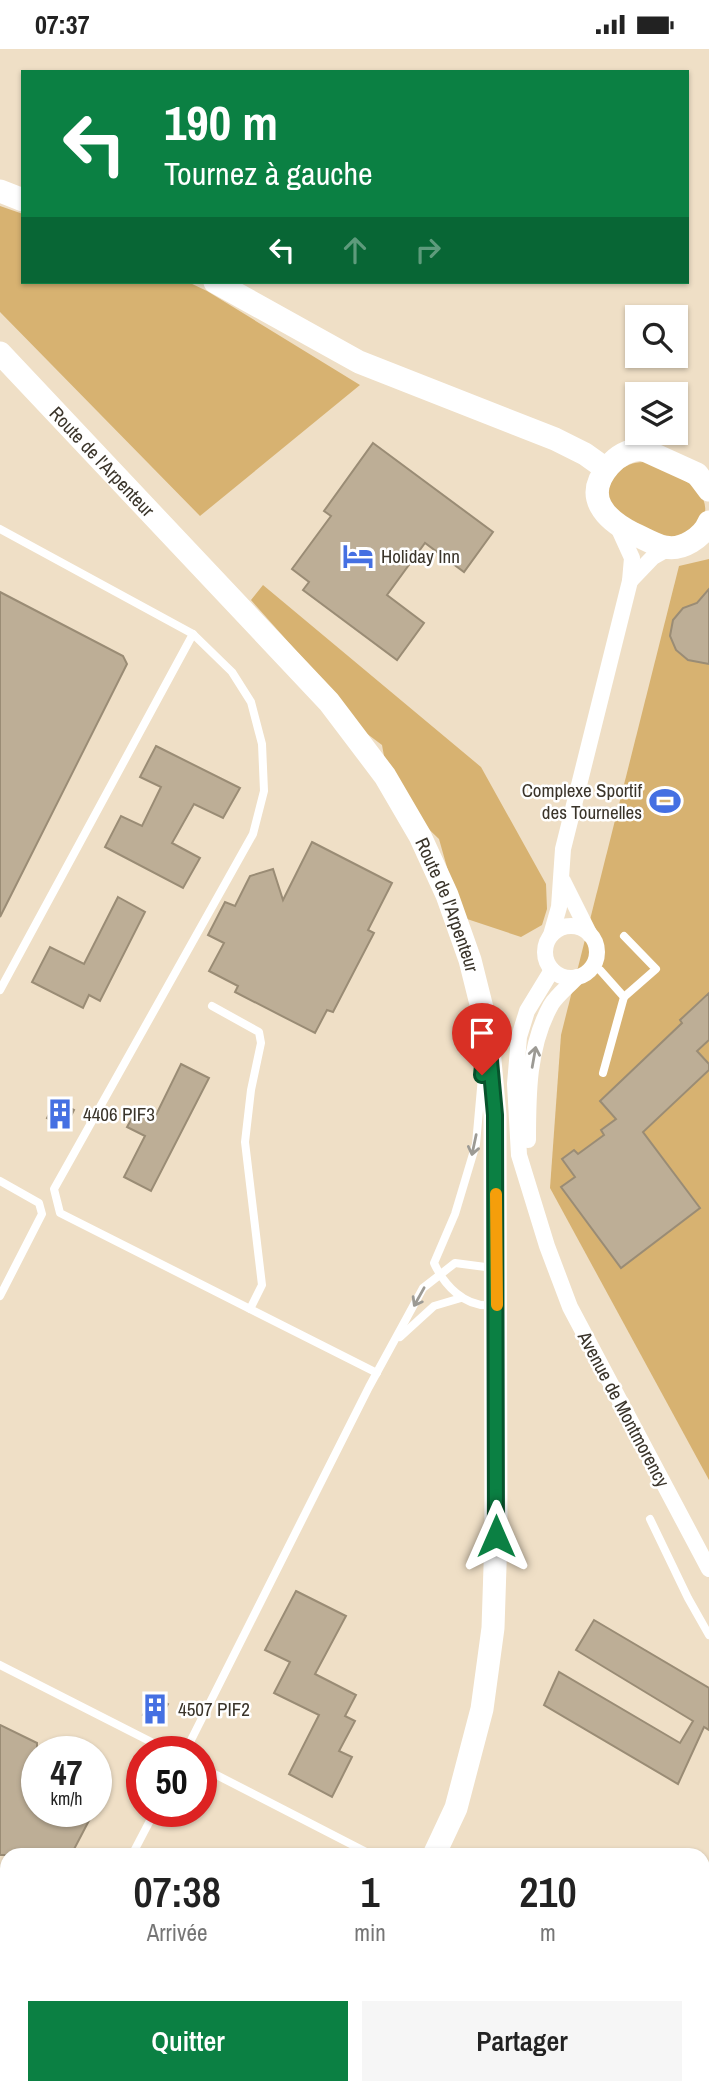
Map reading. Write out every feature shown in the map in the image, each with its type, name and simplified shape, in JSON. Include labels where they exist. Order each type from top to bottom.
[{"type":"main road","points":[[0,191],[21,198]]},
{"type":"main road","points":[[219,284],[359,362],[555,439],[585,454],[606,469]]},
{"type":"main road","name":"Route de l'Arpenteur","points":[[0,353],[329,702],[385,776],[420,836],[447,895],[470,960],[487,1028],[495,1115],[497,1304],[493,1628],[479,1721],[456,1808],[437,1848]]},
{"type":"main road","points":[[705,477],[642,449],[632,449],[619,455],[606,469],[598,494],[607,517],[617,526],[669,548],[688,543],[708,526]]},
{"type":"street","points":[[561,876],[597,951],[592,967],[578,977],[566,978],[552,970],[545,953],[559,907],[561,876],[563,849],[630,581],[632,558],[617,526]]},
{"type":"street","points":[[630,581],[653,558],[669,548]]},
{"type":"street","points":[[551,935],[568,926],[579,927],[590,935]]},
{"type":"street","name":"Avenue de Montmorency","points":[[552,970],[527,1011],[519,1037],[515,1084],[519,1155],[570,1307],[709,1569]]},
{"type":"street","name":"Avenue de Montmorency","points":[[547,1245],[528,1150],[528,1089],[538,1035],[552,1003],[578,977]]},
{"type":"lane","points":[[0,529],[193,634],[232,672],[251,702],[262,744],[264,791],[253,834],[54,1189],[60,1213],[377,1373]]},
{"type":"lane","points":[[0,990],[193,634]]},
{"type":"lane","points":[[603,1073],[624,997],[656,969],[624,936]]},
{"type":"lane","points":[[592,967],[600,970],[624,997]]},
{"type":"lane","points":[[212,1006],[259,1032],[261,1043],[251,1090],[245,1142],[262,1285],[250,1309]]},
{"type":"lane","points":[[487,1028],[476,1144],[455,1214],[434,1263],[439,1275],[461,1298],[485,1305],[497,1304]]},
{"type":"lane","points":[[0,1181],[39,1203],[42,1214],[0,1296]]},
{"type":"lane","points":[[193,1736],[377,1373],[423,1288],[455,1263],[496,1268]]},
{"type":"lane","points":[[395,1341],[434,1306],[461,1298]]},
{"type":"lane","points":[[650,1519],[709,1635]]},
{"type":"lane","points":[[0,1665],[140,1736]]},
{"type":"lane","points":[[217,1775],[358,1848]]},
{"type":"lane","points":[[136,1848],[147,1827]]},
{"type":"shaded area","points":[[0,206],[21,213],[21,284],[192,284],[360,385],[200,516],[0,312]]},
{"type":"shaded area","points":[[646,462],[674,474],[700,494],[705,512],[698,527],[669,540],[634,526],[614,512],[609,492],[616,474],[634,463]]},
{"type":"shaded area","name":"Complexe Sportif des Tournelles","points":[[709,559],[709,1480],[550,1188],[561,1035],[679,566]]},
{"type":"shaded area","points":[[263,585],[481,767],[546,884],[547,909],[542,925],[521,937],[461,917],[439,839],[413,814],[388,778],[382,745],[358,727],[323,681],[251,600]]},
{"type":"building","name":"Holiday Inn","points":[[373,443],[493,532],[464,572],[425,543],[387,595],[424,623],[397,660],[303,590],[309,582],[292,569],[331,516],[324,511]]},
{"type":"building","points":[[709,589],[709,664],[688,660],[676,650],[670,636],[673,620],[683,608],[697,603]]},
{"type":"building","points":[[0,592],[123,656],[127,664],[0,917]]},
{"type":"building","points":[[156,746],[240,788],[223,818],[194,804],[172,843],[200,858],[183,888],[105,847],[121,816],[142,826],[161,787],[140,777]]},
{"type":"building","points":[[312,842],[392,883],[368,930],[374,933],[333,1012],[327,1010],[315,1033],[235,992],[238,986],[209,971],[224,943],[208,935],[225,902],[235,906],[250,876],[273,869],[283,900]]},
{"type":"building","points":[[118,897],[145,912],[100,1001],[89,995],[83,1008],[32,982],[50,947],[84,964]]},
{"type":"building","points":[[709,993],[709,1040],[697,1051],[709,1064],[709,1070],[643,1132],[700,1208],[621,1268],[561,1187],[575,1177],[562,1159],[574,1150],[578,1154],[604,1135],[601,1130],[616,1119],[600,1101],[682,1023],[680,1020]]},
{"type":"building","points":[[181,1064],[209,1078],[151,1191],[124,1177],[145,1136],[127,1127],[136,1111],[155,1117]]},
{"type":"building","name":"4406 PIF3","points":[[56,1101],[74,1110],[65,1128],[47,1118]]},
{"type":"building","points":[[296,1591],[346,1616],[315,1674],[356,1695],[345,1716],[355,1721],[339,1751],[352,1757],[332,1797],[289,1774],[319,1715],[274,1693],[290,1662],[265,1650]]},
{"type":"building","points":[[594,1620],[709,1688],[709,1730],[704,1727],[678,1784],[544,1705],[559,1672],[680,1743],[693,1721],[576,1650]]},
{"type":"building","name":"4507 PIF2","points":[[154,1696],[168,1704],[157,1723],[143,1715]]},
{"type":"building","points":[[0,1725],[23,1736],[21,1827],[86,1827],[75,1848],[0,1848]]},
{"type":"slow traffic","points":[[496,1194],[497,1305]]},
{"type":"place","name":"Holiday Inn","points":[[358,556]]},
{"type":"place","name":"Complexe Sportif des Tournelles","points":[[665,801]]},
{"type":"place","name":"4406 PIF3","points":[[60,1114]]},
{"type":"place","name":"4507 PIF2","points":[[155,1709]]},
{"type":"route","points":[[482,1075],[487,1028],[495,1115],[496,1536]]}]
